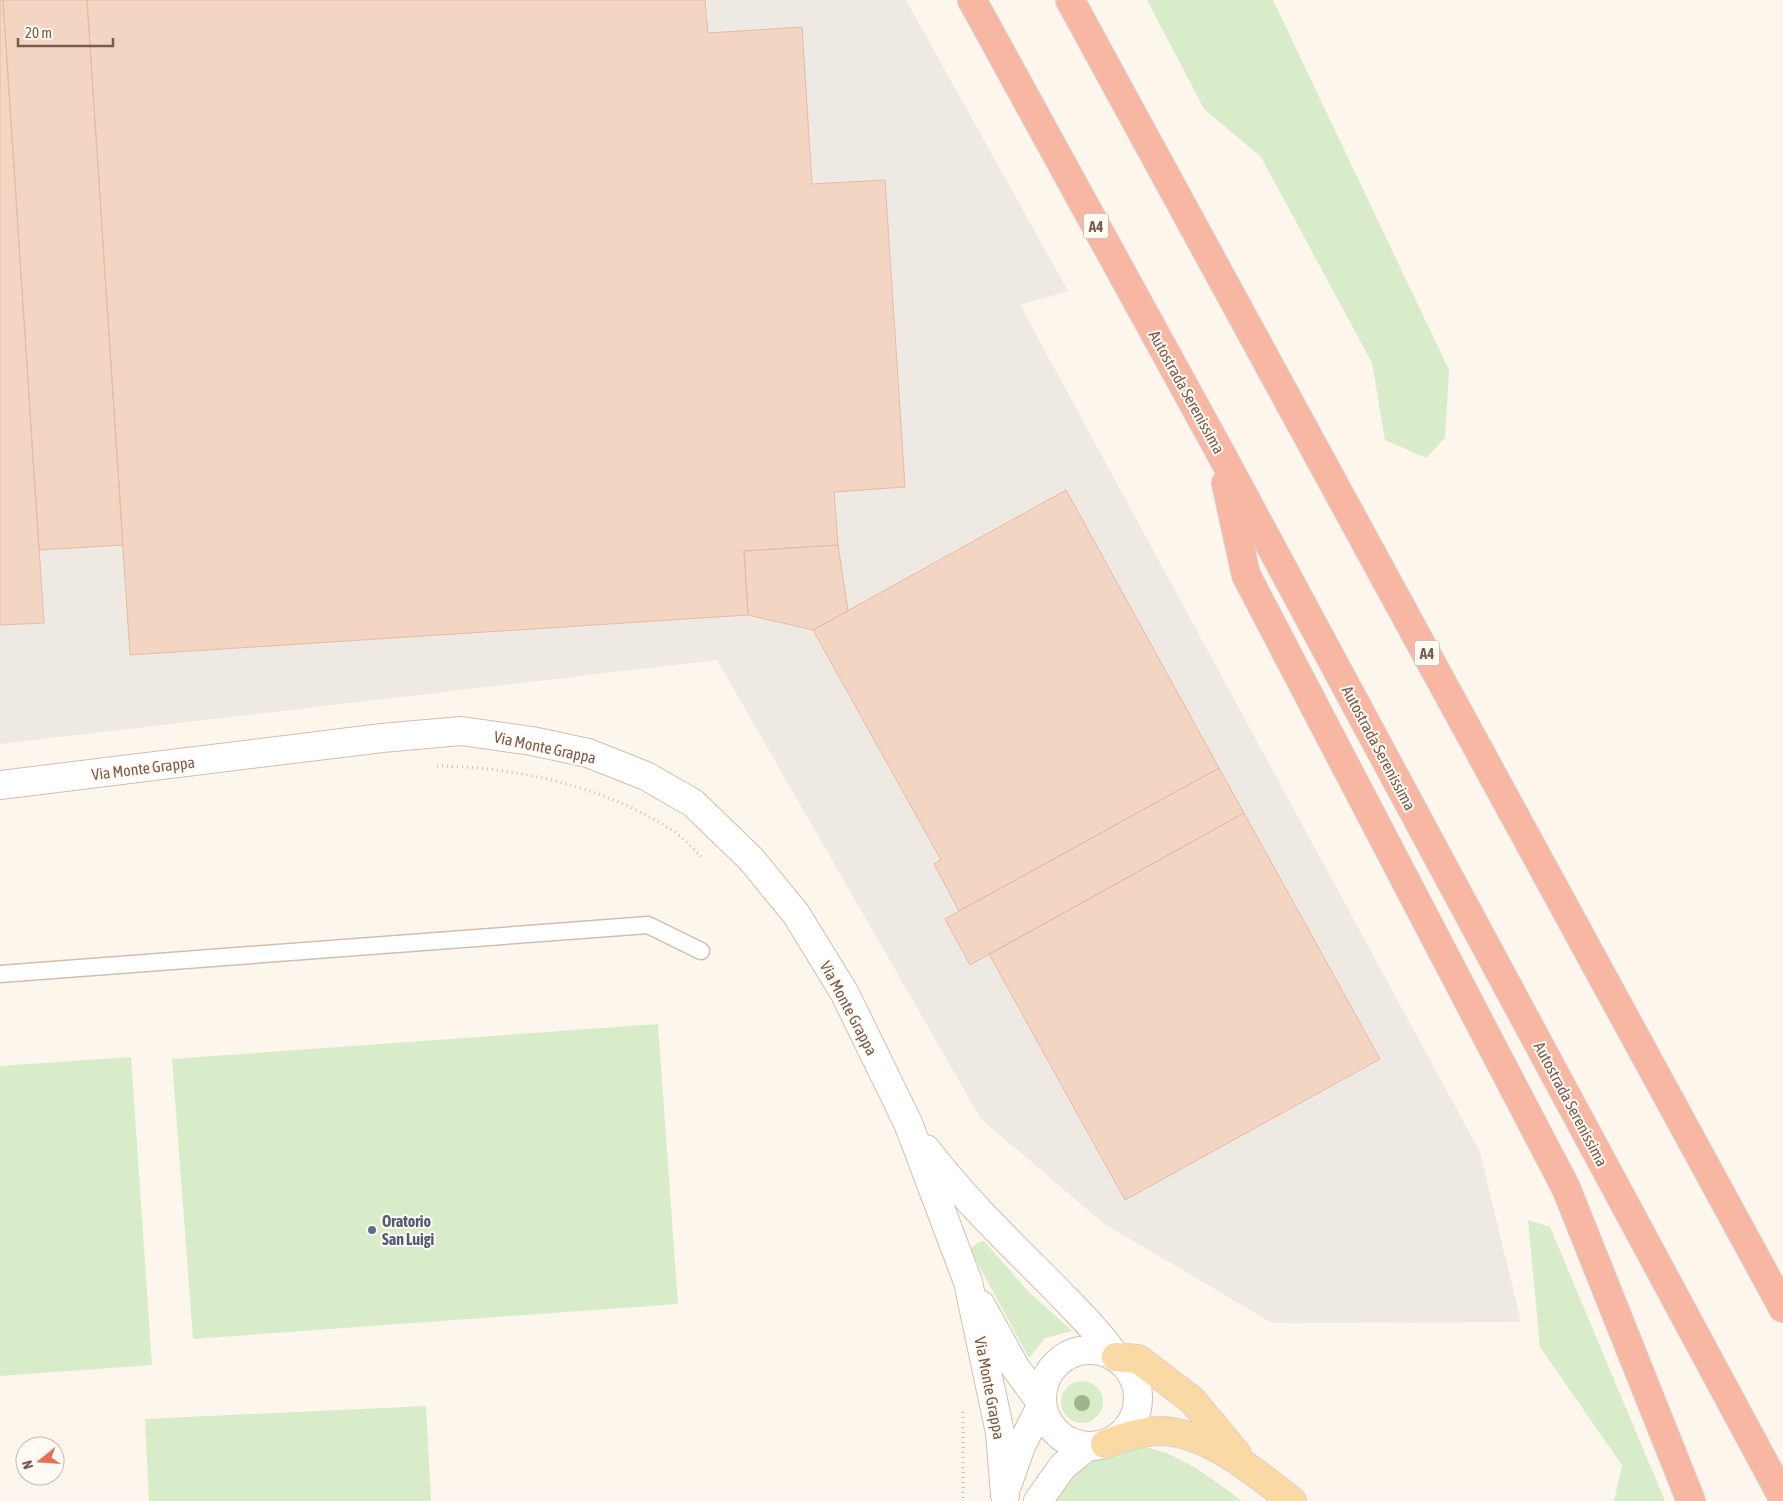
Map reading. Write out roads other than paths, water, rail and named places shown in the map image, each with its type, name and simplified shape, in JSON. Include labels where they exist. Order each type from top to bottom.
[{"type":"highway","name":"Autostrada Serenissima","points":[[972,0],[1220,452],[1783,1498]]},
{"type":"highway","name":"A4","points":[[1070,0],[1783,1308]]},
{"type":"highway","points":[[1220,452],[1246,575],[1566,1188],[1691,1501]]},
{"type":"main road","points":[[1116,1357],[1138,1359],[1192,1400],[1250,1468]]},
{"type":"main road","points":[[1096,1445],[1138,1434],[1170,1431],[1202,1441],[1250,1468],[1292,1501]]},
{"type":"street","name":"Via Monte Grappa","points":[[0,785],[382,738],[461,731],[532,741],[588,754],[646,776],[693,803],[751,859],[796,914],[844,992],[908,1123],[968,1282],[1015,1367],[1042,1404]]},
{"type":"street","name":"Via Monte Grappa","points":[[908,1123],[946,1175],[1000,1234],[1101,1336],[1116,1357]]},
{"type":"street","name":"Via Monte Grappa","points":[[968,1282],[1000,1433],[1005,1498]]},
{"type":"street","points":[[1038,1501],[1063,1466],[1096,1445],[1123,1433],[1130,1424],[1138,1404],[1136,1383],[1131,1373],[1116,1357],[1102,1351],[1087,1349],[1071,1353],[1058,1361],[1048,1373],[1042,1388],[1042,1404],[1050,1425],[1066,1440],[1096,1445]]},
{"type":"street","points":[[1005,1498],[1021,1446],[1042,1404]]},
{"type":"lane","points":[[0,974],[648,925],[701,950]]},
{"type":"place","name":"Oratorio San Luigi","points":[[372,1230]]}]
